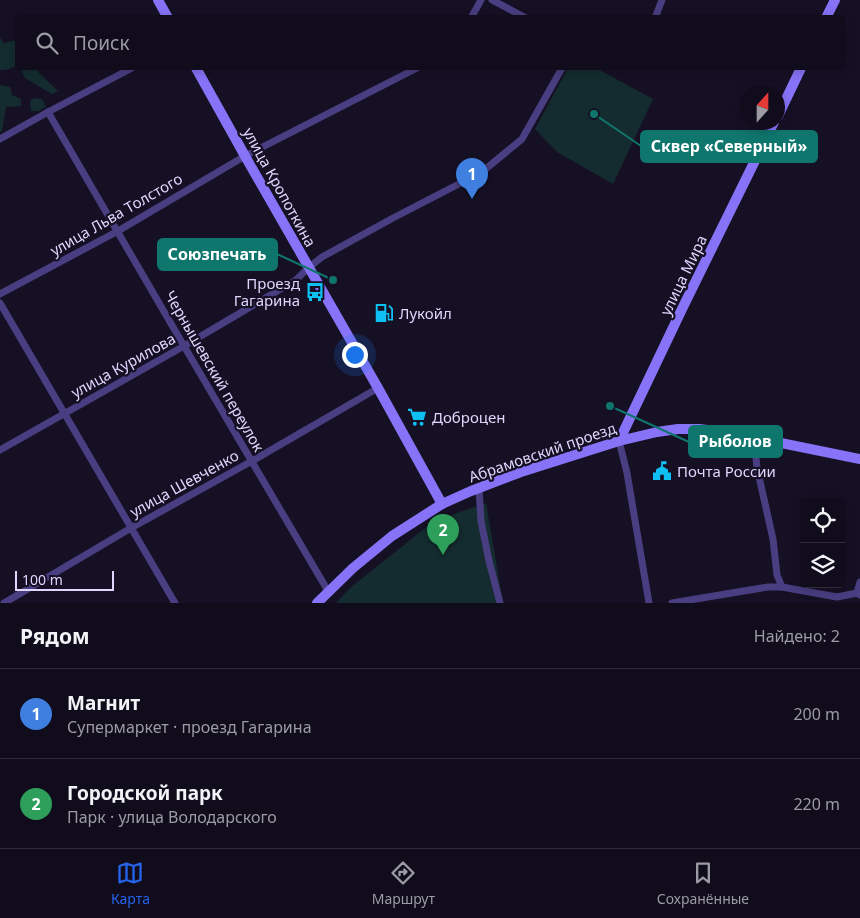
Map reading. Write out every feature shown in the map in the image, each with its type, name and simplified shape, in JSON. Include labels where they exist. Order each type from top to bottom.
[{"type":"street","points":[[158,0],[166,15]]},
{"type":"street","points":[[473,15],[481,0]]},
{"type":"street","points":[[492,0],[520,15]]},
{"type":"street","points":[[656,15],[662,0]]},
{"type":"street","points":[[828,15],[835,0]]},
{"type":"street","points":[[0,140],[48,112],[128,70]]},
{"type":"street","name":"улица Кропоткина","points":[[197,70],[442,504]]},
{"type":"street","name":"улица Льва Толстого","points":[[0,294],[118,231],[244,156],[413,70]]},
{"type":"street","points":[[308,268],[322,257],[482,172],[522,139],[561,70]]},
{"type":"street","points":[[785,102],[801,70]]},
{"type":"street","name":"Чернышевский переулок","points":[[48,112],[328,591]]},
{"type":"street","name":"улица Мира","points":[[619,441],[770,130]]},
{"type":"street","name":"улица Курилова","points":[[0,450],[296,280],[308,268]]},
{"type":"street","points":[[0,302],[175,603]]},
{"type":"street","name":"улица Шевченко","points":[[4,603],[131,528],[378,388]]},
{"type":"street","name":"Абрамовский проезд","points":[[317,603],[353,568],[392,536],[442,504],[479,488],[556,460],[619,441],[657,432],[699,429],[754,437],[860,459]]},
{"type":"street","points":[[754,437],[757,468],[773,539],[777,575],[782,587]]},
{"type":"street","points":[[619,441],[627,473],[649,603]]},
{"type":"street","points":[[479,488],[481,521],[500,603]]},
{"type":"street","points":[[672,603],[768,587],[782,587],[838,598],[859,594],[860,582]]},
{"type":"green space","points":[[0,37],[3,43],[15,40],[15,66],[7,70],[0,70]]},
{"type":"green space","points":[[21,70],[37,70],[58,91],[52,94],[25,78]]},
{"type":"green space","points":[[567,70],[600,70],[653,99],[613,184],[557,152],[535,129]]},
{"type":"green space","points":[[0,85],[10,87],[12,95],[21,99],[21,106],[6,107],[2,131],[0,132]]},
{"type":"green space","points":[[42,99],[46,107],[39,111],[31,111],[30,100]]},
{"type":"green space","points":[[486,503],[503,603],[336,603],[350,588],[434,521]]},
{"type":"place","name":"Сквер «Северный»","points":[[594,114]]},
{"type":"place","name":"Магнит","points":[[472,199]]},
{"type":"place","name":"Союзпечать","points":[[333,280]]},
{"type":"place","name":"Проезд Гагарина","points":[[315,292]]},
{"type":"place","name":"Лукойл","points":[[384,313]]},
{"type":"place","name":"Рыболов","points":[[610,406]]},
{"type":"place","name":"Доброцен","points":[[417,417]]},
{"type":"place","name":"Почта России","points":[[662,471]]},
{"type":"place","name":"Городской парк","points":[[443,555]]}]
